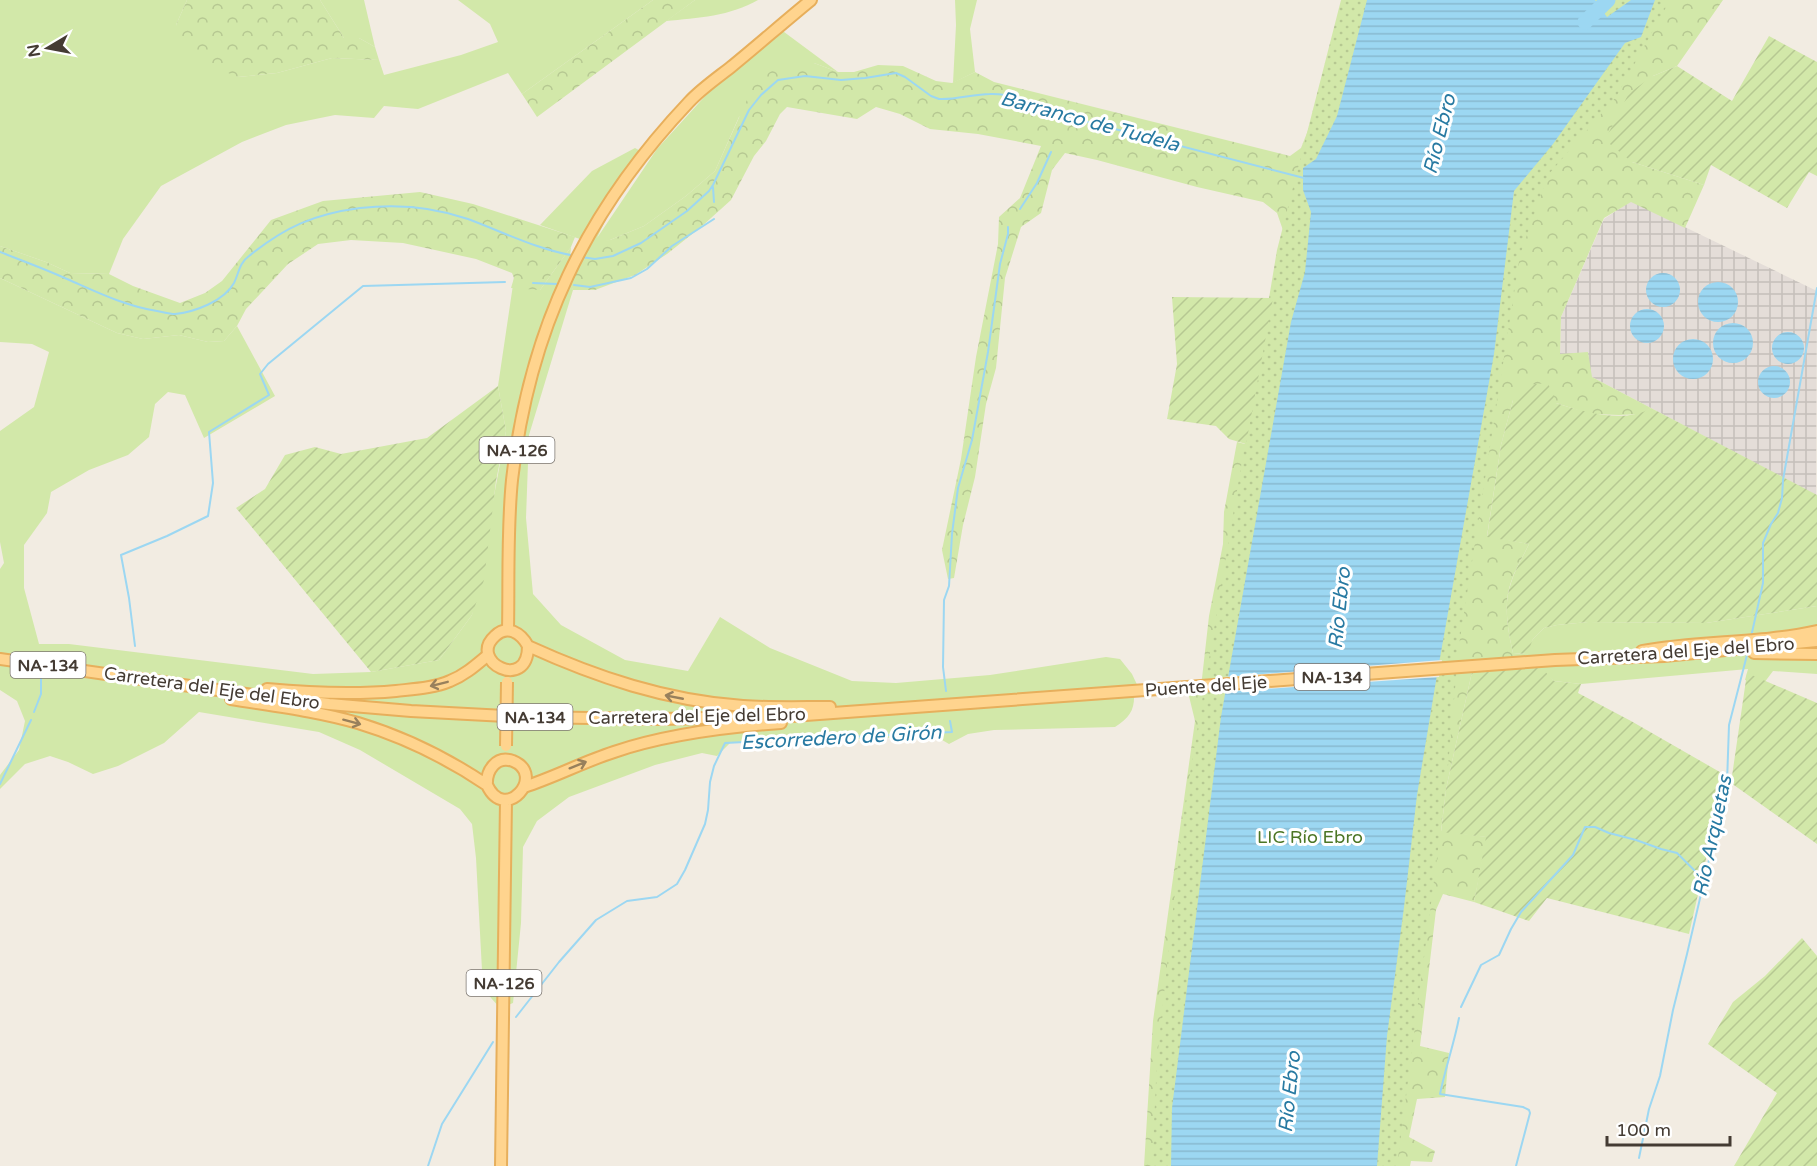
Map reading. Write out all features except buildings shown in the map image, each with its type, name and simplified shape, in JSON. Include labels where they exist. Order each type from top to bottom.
[{"type":"main road","name":"NA-126","points":[[508,630],[512,482],[520,425],[531,375],[545,329],[566,278],[585,240],[617,189],[655,140],[691,100],[811,0]]},
{"type":"main road","points":[[508,630],[517,632],[528,646],[528,655],[523,664],[508,671],[500,669],[488,655],[488,646],[499,632],[508,630]]},
{"type":"main road","points":[[1610,657],[1672,645],[1782,637],[1817,631]]},
{"type":"main road","name":"Carretera del Eje del Ebro","points":[[1556,660],[1664,656],[1817,641]]},
{"type":"main road","points":[[528,646],[572,666],[609,679],[653,693],[700,702],[751,706],[899,708]]},
{"type":"main road","points":[[1664,656],[1748,653],[1817,654]]},
{"type":"main road","points":[[96,672],[162,676],[278,690],[375,693],[430,687],[448,682],[461,676],[488,655]]},
{"type":"main road","name":"Carretera del Eje del Ebro","points":[[0,659],[329,704],[522,717],[660,719],[768,717],[1108,693]]},
{"type":"main road","name":"Puente del Eje","points":[[1108,693],[1556,660]]},
{"type":"main road","points":[[507,760],[508,671]]},
{"type":"main road","points":[[172,684],[230,699],[305,711],[357,723],[427,750],[487,785]]},
{"type":"main road","points":[[524,787],[615,751],[678,736],[744,726],[902,714],[972,702]]},
{"type":"main road","points":[[507,760],[523,770],[526,779],[520,794],[506,800],[490,792],[486,776],[492,765],[507,760]]},
{"type":"main road","name":"NA-126","points":[[501,1166],[506,800]]},
{"type":"shaded area","points":[[1631,201],[1817,291],[1816,495],[1592,377],[1560,354],[1561,317],[1604,219]]},
{"type":"green space","points":[[0,0],[187,0],[176,25],[238,77],[277,73],[332,58],[379,60],[384,75],[461,55],[498,42],[490,24],[458,0],[653,0],[522,94],[508,73],[418,109],[384,106],[374,118],[335,115],[286,125],[242,142],[161,186],[123,239],[109,274],[70,273],[0,246]]},
{"type":"green space","points":[[187,0],[320,0],[344,38],[359,38],[375,47],[379,60],[332,58],[277,73],[238,77],[184,55],[176,25]]},
{"type":"green space","points":[[320,0],[364,0],[375,47],[359,38],[344,38]]},
{"type":"green space","points":[[653,0],[695,0],[537,117],[522,94]]},
{"type":"green space","points":[[695,0],[758,0],[725,13],[666,21]]},
{"type":"green space","points":[[955,0],[977,0],[970,29],[975,72],[953,83],[956,25]]},
{"type":"green space","name":"LIC Río Ebro","points":[[1341,0],[1670,0],[1616,97],[1548,175],[1520,255],[1459,645],[1446,788],[1397,1166],[1152,1166],[1157,1060],[1183,816],[1277,250]]},
{"type":"green space","points":[[1655,0],[1723,0],[1677,66],[1653,76],[1632,162],[1704,185],[1685,228],[1631,202],[1604,218],[1561,317],[1560,354],[1588,352],[1592,377],[1651,408],[1643,414],[1590,414],[1556,403],[1513,400],[1501,445],[1487,536],[1529,544],[1511,582],[1507,599],[1507,618],[1513,653],[1527,654],[1537,667],[1472,672],[1446,789],[1441,831],[1487,837],[1474,902],[1443,894],[1436,910],[1420,1046],[1449,1053],[1445,1097],[1417,1099],[1409,1137],[1435,1151],[1432,1162],[1411,1161],[1410,1166],[1377,1166],[1514,191]]},
{"type":"green space","points":[[776,26],[838,72],[814,63],[739,117],[715,171],[686,196],[644,226],[594,244],[540,225],[592,171],[635,148],[648,155],[613,204],[597,238],[657,149],[738,60]]},
{"type":"green space","points":[[1769,36],[1817,62],[1817,176],[1809,172],[1787,208],[1711,165],[1704,185],[1632,162],[1605,140],[1629,93],[1653,76],[1677,66],[1732,101]]},
{"type":"green space","points":[[814,63],[838,72],[854,72],[878,65],[903,66],[936,81],[952,83],[975,72],[994,82],[1290,156],[1301,148],[1320,100],[1171,1166],[1144,1166],[1153,1021],[1195,721],[1188,692],[1201,687],[1209,616],[1223,544],[1224,512],[1237,442],[1245,444],[1285,236],[1277,213],[1263,202],[1065,153],[1052,170],[1041,213],[1021,227],[1005,278],[996,368],[986,404],[975,477],[963,525],[954,578],[948,579],[942,550],[961,459],[976,357],[998,244],[999,217],[1020,198],[1041,146],[978,134],[930,129],[900,114],[876,107],[857,119],[787,107],[780,114],[766,141],[754,156],[731,200],[667,254],[635,275],[595,290],[573,290],[568,279],[584,241],[610,240],[644,226],[686,196],[715,171],[755,82],[782,64]]},
{"type":"green space","points":[[420,192],[473,204],[575,237],[571,247],[540,290],[511,288],[514,278],[512,273],[476,259],[403,243],[351,240],[318,244],[288,264],[246,309],[237,326],[224,341],[208,342],[179,335],[143,339],[117,333],[0,278],[0,246],[70,273],[109,274],[133,286],[180,303],[205,293],[222,281],[271,220],[323,201]]},
{"type":"green space","points":[[571,247],[568,278],[573,290],[529,435],[526,518],[533,594],[561,625],[625,660],[688,671],[720,617],[770,648],[852,681],[896,683],[990,675],[1106,657],[1120,659],[1132,674],[1141,693],[1134,692],[1134,704],[1128,716],[1115,727],[994,730],[968,734],[949,744],[937,737],[730,743],[717,756],[702,753],[655,765],[569,797],[537,821],[523,847],[521,923],[513,1003],[500,1008],[483,989],[472,824],[460,809],[360,750],[319,732],[199,712],[164,743],[118,766],[93,774],[50,756],[25,764],[0,789],[0,775],[19,750],[25,721],[17,701],[0,690],[0,569],[4,563],[0,542],[0,431],[34,407],[49,352],[32,344],[0,342],[0,278],[117,333],[143,339],[179,335],[208,342],[224,341],[237,326],[275,396],[204,438],[185,395],[168,392],[155,404],[149,437],[128,455],[89,470],[51,492],[47,513],[24,545],[24,588],[39,644],[69,644],[313,674],[371,672],[439,660],[472,615],[506,431],[498,386],[514,278],[540,290]]},
{"type":"green space","points":[[1172,297],[1273,298],[1246,444],[1229,439],[1216,426],[1167,419],[1177,364]]},
{"type":"green space","points":[[1548,383],[1556,403],[1579,410],[1617,416],[1641,413],[1651,408],[1817,495],[1817,606],[1706,623],[1588,622],[1557,625],[1544,628],[1533,639],[1527,654],[1513,653],[1508,627],[1507,600],[1513,578],[1529,544],[1487,537],[1501,445],[1513,400],[1524,385]]},
{"type":"green space","points":[[498,386],[506,431],[496,481],[484,580],[472,615],[439,660],[371,672],[236,508],[265,489],[285,455],[315,447],[341,454],[427,438]]},
{"type":"green space","points":[[1817,606],[1817,674],[1773,671],[1764,683],[1745,680],[1748,669],[1581,684],[1554,681],[1524,656],[1533,639],[1544,628],[1557,625],[1588,622],[1706,623]]},
{"type":"green space","points":[[1537,663],[1554,681],[1581,684],[1578,693],[1725,775],[1689,934],[1547,898],[1529,921],[1474,902],[1486,837],[1441,832],[1446,789],[1472,672]]},
{"type":"green space","points":[[1747,673],[1817,703],[1817,844],[1731,783]]},
{"type":"green space","points":[[1802,938],[1817,956],[1817,1166],[1734,1166],[1777,1093],[1708,1044],[1733,1002],[1765,976]]},
{"type":"water","name":"LIC Río Ebro","points":[[1367,0],[1595,0],[1607,17],[1631,0],[1655,0],[1641,37],[1625,43],[1553,144],[1514,191],[1494,354],[1417,795],[1387,1036],[1377,1166],[1171,1166],[1172,1108],[1221,717],[1291,322],[1305,272],[1311,212],[1303,190],[1303,168],[1316,159],[1337,116]]},
{"type":"water","points":[[1663,273],[1675,278],[1680,290],[1675,302],[1663,307],[1651,302],[1646,290],[1651,278]]},
{"type":"water","points":[[1718,282],[1732,288],[1738,302],[1732,316],[1718,322],[1704,316],[1698,302],[1704,288]]},
{"type":"water","points":[[1647,309],[1659,314],[1664,326],[1659,338],[1647,343],[1635,338],[1630,326],[1635,314]]},
{"type":"water","points":[[1733,323],[1747,329],[1753,343],[1747,357],[1733,363],[1719,357],[1713,343],[1719,329]]},
{"type":"water","points":[[1788,332],[1799,337],[1804,348],[1799,359],[1788,364],[1777,359],[1772,348],[1777,337]]},
{"type":"water","points":[[1693,339],[1707,345],[1713,359],[1707,373],[1693,379],[1679,373],[1673,359],[1679,345]]},
{"type":"water","points":[[1774,366],[1785,371],[1790,382],[1785,393],[1774,398],[1763,393],[1758,382],[1763,371]]},
{"type":"pier","points":[[1442,660],[1439,677],[1222,692],[1224,677]]},
{"type":"waterway","name":"Río Ebro","points":[[1585,22],[1608,0]]},
{"type":"waterway","name":"Barranco de Tudela","points":[[581,257],[595,259],[613,256],[641,243],[687,211],[713,185],[749,110],[761,95],[778,80],[805,76],[841,80],[896,73],[939,99],[1000,94],[1027,101],[1061,115],[1304,178]]},
{"type":"waterway","name":"Escorredero de Girón","points":[[1020,209],[1037,183],[1051,152]]},
{"type":"waterway","points":[[713,187],[714,202]]},
{"type":"waterway","name":"Barranco de Tudela","points":[[0,252],[122,302],[175,314],[200,308],[223,295],[234,283],[246,259],[275,237],[314,218],[360,208],[387,206],[442,212],[468,219],[534,245],[576,256]]},
{"type":"waterway","points":[[574,285],[590,287],[631,278],[647,269],[672,246],[714,219]]},
{"type":"waterway","name":"Escorredero de Girón","points":[[946,691],[943,667],[944,600],[949,586],[958,488],[972,440],[1008,227]]},
{"type":"waterway","points":[[135,646],[121,555],[208,516],[213,483],[209,432],[269,395],[260,374],[268,364],[363,286],[505,282]]},
{"type":"waterway","points":[[533,283],[557,284]]},
{"type":"waterway","points":[[1751,637],[1763,583],[1763,543],[1778,513],[1782,498],[1783,480],[1817,288]]},
{"type":"waterway","name":"Río Arquetas","points":[[1639,1158],[1727,783],[1729,725],[1748,651]]},
{"type":"waterway","points":[[34,712],[41,694],[41,675]]},
{"type":"waterway","points":[[0,784],[31,720]]},
{"type":"waterway","name":"Escorredero de Girón","points":[[516,1017],[559,962],[596,920],[627,901],[657,897],[677,884],[705,824],[710,782],[714,766],[725,743],[952,732],[950,721]]},
{"type":"waterway","points":[[1461,1007],[1481,965],[1499,955],[1521,912],[1573,855],[1585,827],[1595,827],[1677,853],[1698,874],[1706,875]]},
{"type":"waterway","points":[[1459,1018],[1440,1094],[1523,1107],[1529,1110],[1516,1166]]},
{"type":"waterway","name":"Escorredero de Girón","points":[[428,1166],[442,1124],[493,1042]]}]
